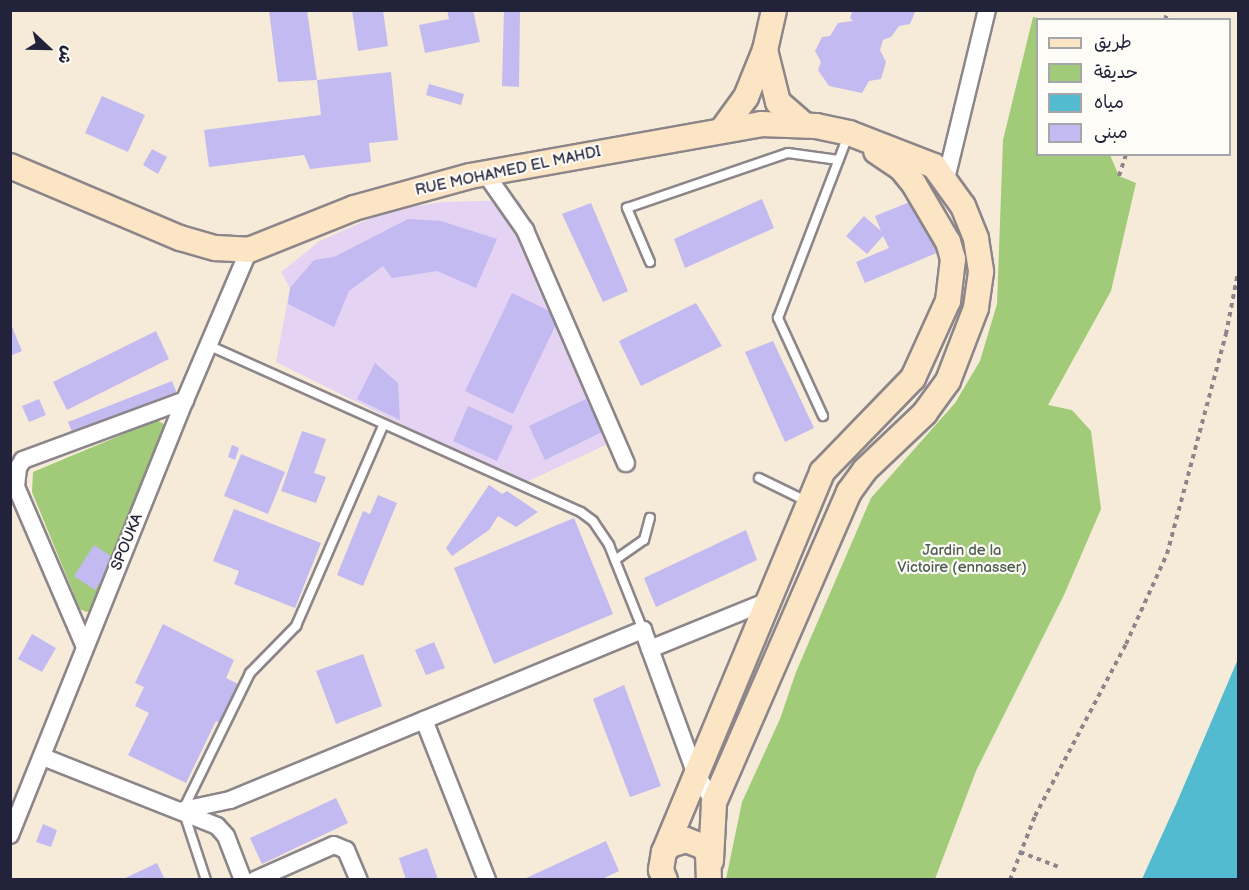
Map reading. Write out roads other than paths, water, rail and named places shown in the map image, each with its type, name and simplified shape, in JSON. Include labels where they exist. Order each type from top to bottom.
[{"type":"main road","points":[[722,130],[746,97],[765,50],[774,10]]},
{"type":"main road","points":[[765,50],[778,102],[804,124]]},
{"type":"main road","name":"RUE MOHAMED EL MAHDI","points":[[10,166],[180,238],[216,248],[249,250],[354,208],[485,173],[771,123],[804,124],[849,133],[913,155],[946,179]]},
{"type":"main road","points":[[661,868],[695,772],[808,502],[834,457],[913,378],[944,311],[953,276],[948,242],[914,184],[900,168],[849,133]]},
{"type":"main road","points":[[709,873],[714,803],[849,492],[865,470],[925,413],[948,381],[976,308],[981,272],[976,239],[946,179]]},
{"type":"main road","points":[[661,868],[670,845],[686,840],[702,846],[709,873]]},
{"type":"street","points":[[946,179],[987,10]]},
{"type":"street","points":[[485,173],[525,230],[626,463]]},
{"type":"street","name":"SPOUKA","points":[[10,835],[185,400],[210,346],[249,250]]},
{"type":"street","points":[[85,647],[16,487],[14,470],[23,460],[185,400]]},
{"type":"street","points":[[650,649],[766,602]]},
{"type":"street","points":[[183,810],[230,800],[643,630],[695,772],[714,803]]},
{"type":"street","points":[[424,720],[487,879]]},
{"type":"street","points":[[43,757],[183,810],[217,826],[226,836],[243,879]]},
{"type":"street","points":[[255,879],[334,845],[346,850],[359,879]]},
{"type":"lane","points":[[823,416],[778,318],[849,133]]},
{"type":"lane","points":[[650,262],[627,208],[788,153],[839,160]]},
{"type":"lane","points":[[210,346],[581,512],[594,520],[615,560],[643,630]]},
{"type":"lane","points":[[206,879],[183,810],[250,673],[296,626],[384,424]]},
{"type":"lane","points":[[759,478],[808,502]]},
{"type":"lane","points":[[615,560],[644,540],[650,518]]},
{"type":"water","points":[[1238,659],[1238,879],[1142,879],[1177,802]]},
{"type":"park label","name":"Jardin de la Victoire (ennasser)","points":[[962,558]]}]
